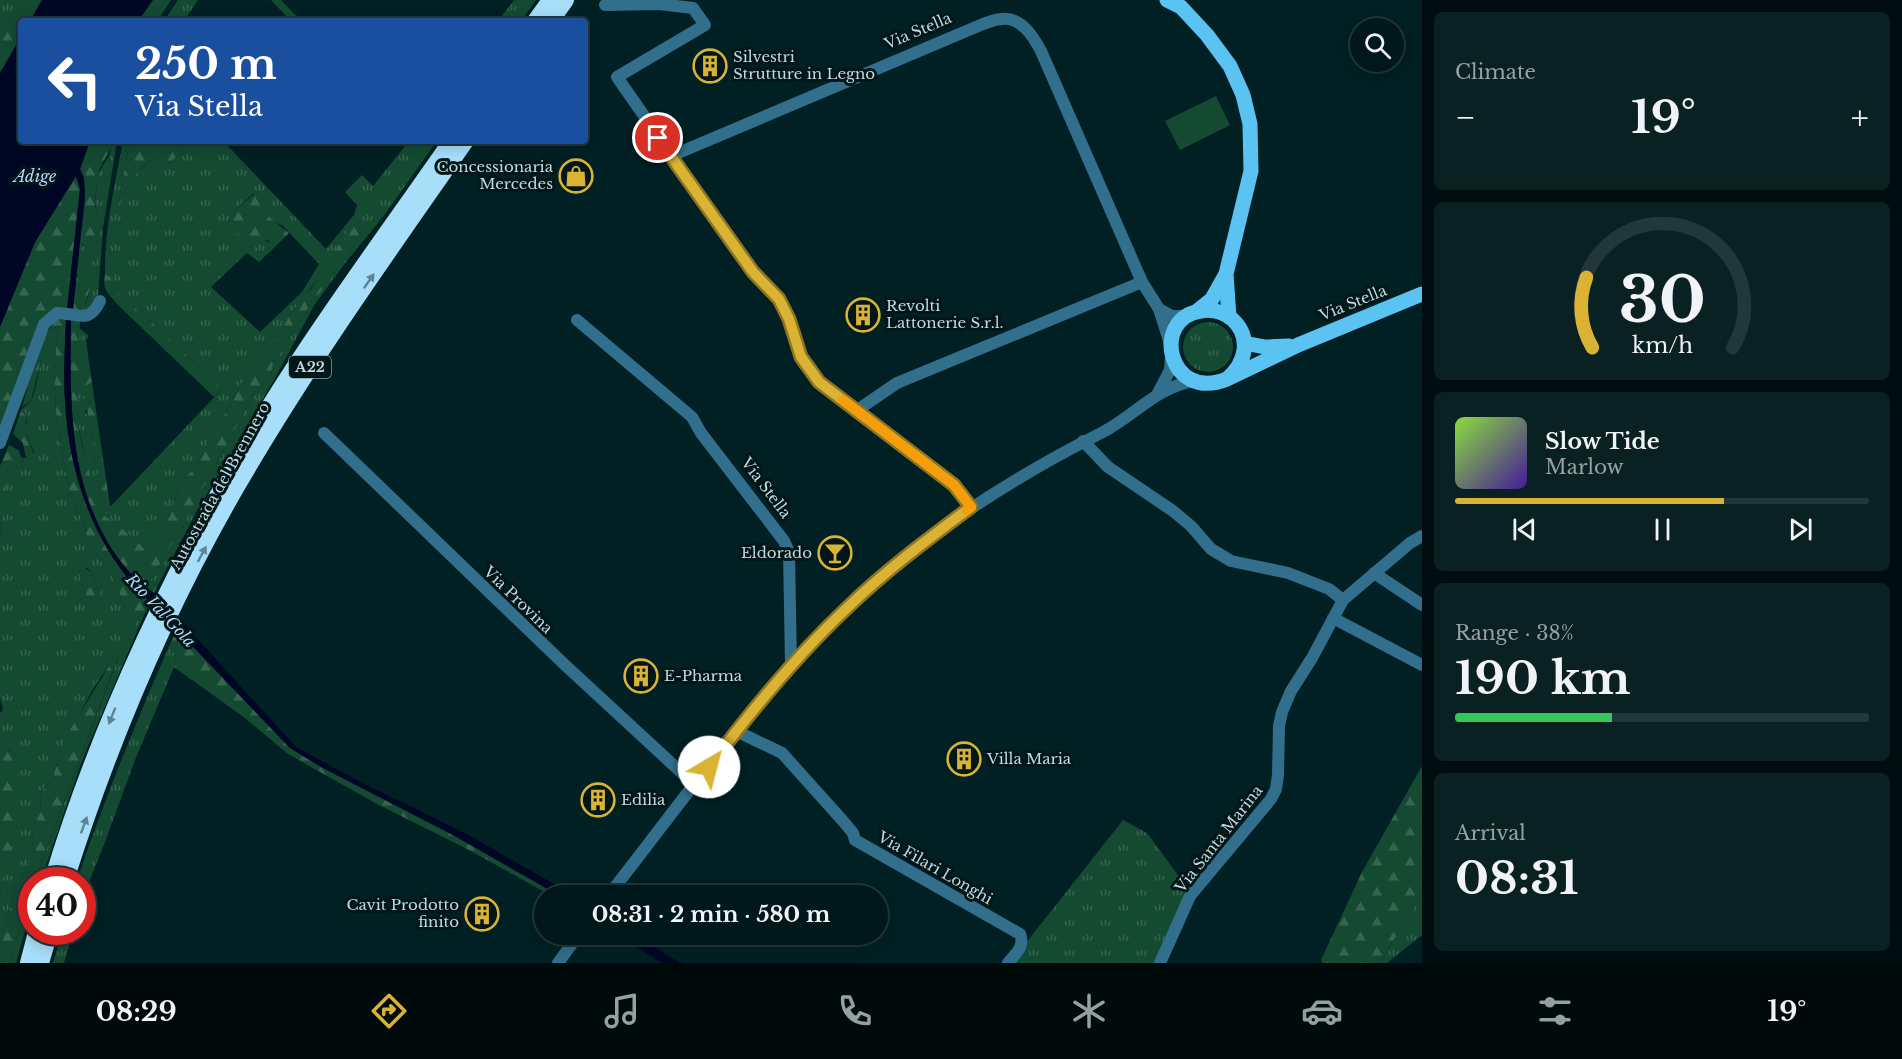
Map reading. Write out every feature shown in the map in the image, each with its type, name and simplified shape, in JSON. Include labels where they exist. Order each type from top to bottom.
[{"type":"highway","points":[[537,18],[550,0]]},
{"type":"highway","points":[[553,18],[566,0]]},
{"type":"highway","name":"Autostrada del Brennero","points":[[56,867],[97,754],[232,468],[291,373],[449,144]]},
{"type":"highway","name":"Autostrada del Brennero","points":[[170,601],[290,399],[464,144]]},
{"type":"highway","name":"Autostrada del Brennero","points":[[71,867],[157,629]]},
{"type":"highway","points":[[28,963],[33,945]]},
{"type":"highway","points":[[41,963],[46,945]]},
{"type":"main road","points":[[1167,0],[1181,7],[1207,35],[1230,66],[1243,95],[1250,124],[1251,171],[1226,274],[1229,317]]},
{"type":"main road","name":"Via Stella","points":[[1226,274],[1212,299],[1179,323],[1173,333],[1171,350],[1176,366],[1183,375],[1204,384],[1227,379],[1298,345],[1422,294]]},
{"type":"main road","points":[[1192,313],[1209,310],[1219,312],[1229,317],[1241,330],[1244,343],[1241,363],[1227,379]]},
{"type":"main road","name":"Via Stella","points":[[1244,343],[1281,348],[1298,345]]},
{"type":"street","points":[[605,5],[659,4],[693,8],[705,25],[617,77],[753,272],[779,299],[789,319],[801,357],[819,382],[954,485],[971,507]]},
{"type":"street","name":"Via Stella","points":[[671,156],[983,24],[1003,18],[1020,24],[1031,34],[1041,51],[1142,282],[1159,309],[1171,350],[1170,370],[1158,394]]},
{"type":"street","points":[[856,411],[897,383],[1142,282]]},
{"type":"street","points":[[0,443],[42,328],[51,317],[60,313],[80,316],[91,314],[100,301]]},
{"type":"street","points":[[1159,309],[1172,316],[1192,313]]},
{"type":"street","name":"Via Stella","points":[[577,320],[692,417],[701,433],[784,541],[789,552],[791,666]]},
{"type":"street","name":"Via Stella","points":[[618,885],[736,730],[791,666],[847,607],[873,584],[914,549],[971,507],[1120,421],[1158,394],[1176,384],[1193,381]]},
{"type":"street","name":"Via Provina","points":[[324,433],[565,665],[695,785]]},
{"type":"street","points":[[1083,441],[1108,467],[1191,526],[1211,549],[1231,561],[1288,573],[1329,589],[1343,600]]},
{"type":"street","name":"Via Santa Marina","points":[[1160,963],[1190,896],[1246,832],[1271,799],[1276,789],[1278,775],[1279,726],[1282,712],[1291,691],[1343,600],[1410,543],[1422,536]]},
{"type":"street","points":[[1374,573],[1422,605]]},
{"type":"street","points":[[1333,618],[1422,665]]},
{"type":"street","name":"Via Filari Longhi","points":[[736,730],[782,753],[853,832],[855,840],[1020,934],[1023,940],[1021,948],[1008,963]]},
{"type":"street","points":[[558,963],[571,945]]},
{"type":"green space","points":[[0,0],[42,0],[32,18],[18,18],[18,42],[0,73]]},
{"type":"green space","points":[[28,0],[41,0],[29,18],[19,18]]},
{"type":"green space","points":[[153,0],[171,0],[159,18],[140,18]]},
{"type":"green space","points":[[178,0],[198,0],[186,18],[166,18]]},
{"type":"green space","points":[[271,0],[281,0],[298,18],[288,18]]},
{"type":"green space","points":[[514,0],[536,0],[523,18],[500,18]]},
{"type":"green space","points":[[12,16],[19,18],[18,35],[0,62],[2,46],[0,37]]},
{"type":"green space","points":[[1216,96],[1230,125],[1180,150],[1165,121]]},
{"type":"green space","points":[[89,144],[112,144],[98,175],[95,204],[99,236],[97,241],[89,246],[80,243],[85,196],[80,169]]},
{"type":"green space","points":[[112,144],[117,144],[103,228],[98,297],[89,310],[81,311],[85,306],[89,285],[86,272],[78,262],[80,243],[83,246],[97,241],[99,226],[95,202],[98,173],[109,156]]},
{"type":"green space","points":[[122,144],[129,144],[117,209],[132,178],[149,161],[160,165],[167,164],[186,144],[226,144],[326,249],[354,215],[357,205],[345,192],[362,175],[373,186],[407,144],[435,144],[383,217],[315,304],[275,378],[198,509],[157,587],[150,581],[185,524],[194,497],[203,488],[221,457],[253,394],[271,375],[274,358],[283,350],[311,301],[320,293],[364,230],[335,251],[326,268],[291,313],[273,344],[242,383],[197,465],[182,481],[161,537],[144,548],[119,526],[102,515],[112,510],[112,505],[222,389],[155,325],[141,315],[131,303],[118,305],[112,298],[117,299],[111,276],[105,275],[105,258]],"holes":[[[254,193],[264,213],[271,220],[283,226],[319,264],[302,292],[260,332],[211,287],[247,253],[259,262],[277,245],[237,231],[228,221],[234,211]]]},
{"type":"green space","points":[[129,144],[186,144],[171,162],[163,165],[149,161],[129,185],[116,214]]},
{"type":"green space","points":[[76,176],[80,189],[67,309],[53,309],[42,319],[0,435],[0,327],[35,242]]},
{"type":"green space","points":[[257,192],[265,203],[264,213],[289,233],[277,245],[266,240],[254,248],[231,228],[228,221],[234,211]]},
{"type":"green space","points":[[353,226],[365,229],[320,293],[311,301],[283,350],[274,358],[271,375],[253,394],[221,457],[203,488],[194,497],[193,509],[186,517],[185,524],[150,581],[157,587],[154,593],[131,574],[113,551],[98,525],[87,497],[75,439],[72,410],[71,320],[80,321],[79,360],[88,355],[92,382],[84,387],[77,385],[77,400],[82,397],[84,399],[85,412],[88,416],[88,404],[94,397],[110,506],[112,505],[112,510],[103,515],[144,548],[161,537],[182,481],[197,465],[242,383],[273,344],[291,313],[311,289],[348,230]],"holes":[[[78,419],[86,422],[93,438],[95,466],[99,472],[94,478],[93,496]]]},
{"type":"green space","points":[[78,262],[87,271],[90,282],[87,298],[81,311],[73,310]]},
{"type":"green space","points":[[105,275],[111,276],[118,287],[117,299],[112,298],[106,290]]},
{"type":"green space","points":[[131,302],[141,315],[155,325],[202,371],[213,378],[222,389],[214,397],[118,305]]},
{"type":"green space","points":[[59,318],[66,319],[65,401],[72,457],[79,484],[88,510],[114,560],[150,602],[144,615],[141,614],[131,631],[116,582],[89,543],[81,516],[76,511],[68,486],[56,413],[54,371],[58,326],[54,328],[41,360],[31,401],[22,407],[40,347],[45,335]]},
{"type":"green space","points":[[1203,322],[1213,322],[1226,329],[1233,342],[1233,352],[1226,365],[1213,372],[1203,372],[1194,368],[1187,361],[1183,352],[1183,342],[1187,333],[1194,326]]},
{"type":"green space","points":[[58,326],[54,371],[56,413],[68,486],[76,511],[81,516],[89,543],[116,582],[131,630],[141,614],[144,615],[83,758],[45,867],[40,867],[118,658],[113,659],[93,689],[60,751],[53,778],[41,791],[40,813],[32,841],[34,853],[27,867],[18,867],[18,885],[0,944],[0,895],[16,818],[19,784],[10,751],[0,747],[0,713],[3,710],[0,697],[0,539],[3,498],[8,459],[24,463],[22,457],[32,460],[34,452],[25,429],[27,420],[25,413],[21,410],[31,401],[34,393],[47,339]],"holes":[[[87,568],[91,572],[104,605],[87,597],[79,571]]]},
{"type":"green space","points":[[79,328],[89,336],[86,340],[88,355],[79,361]]},
{"type":"green space","points":[[92,382],[94,397],[88,404],[88,416],[77,401],[77,385],[88,385]]},
{"type":"green space","points":[[21,410],[27,417],[26,428],[34,458],[32,460],[26,458],[23,443],[13,434]]},
{"type":"green space","points":[[77,418],[86,422],[93,438],[95,465],[99,472],[93,498]]},
{"type":"green space","points":[[9,445],[18,450],[24,463],[18,465],[9,459],[0,539],[0,466]]},
{"type":"green space","points":[[84,568],[91,572],[104,605],[101,610],[94,610],[90,607],[79,571]]},
{"type":"green space","points":[[177,630],[290,748],[321,767],[453,835],[540,885],[534,886],[469,850],[377,804],[288,754],[245,718],[174,667],[176,657],[170,644]]},
{"type":"green space","points":[[170,644],[176,657],[174,667],[135,760],[105,842],[95,867],[82,867],[98,820]]},
{"type":"green space","points":[[118,657],[40,867],[27,867],[34,853],[32,841],[40,813],[41,792],[53,778],[60,751],[70,730],[113,659]]},
{"type":"green space","points":[[0,747],[10,752],[17,761],[20,789],[15,827],[0,895]]},
{"type":"green space","points":[[1422,766],[1422,893],[1380,963],[1322,963],[1321,960],[1362,872]]},
{"type":"green space","points":[[1123,820],[1147,833],[1189,890],[1154,963],[1010,963]]},
{"type":"green space","points":[[18,885],[18,934],[9,963],[0,963],[0,944]]},
{"type":"green space","points":[[1422,893],[1422,935],[1387,963],[1380,963]]},
{"type":"green space","points":[[18,934],[18,945],[21,945],[16,963],[9,963]]},
{"type":"green space","points":[[58,945],[69,945],[64,963],[53,963]]},
{"type":"water","points":[[42,0],[153,0],[140,18],[32,18]]},
{"type":"water","name":"Adige","points":[[18,42],[18,144],[89,144],[80,169],[84,178],[85,193],[73,310],[67,309],[80,189],[76,176],[35,242],[0,327],[0,73]]},
{"type":"water","points":[[66,319],[71,320],[72,410],[75,439],[87,497],[98,525],[113,551],[131,574],[154,593],[150,602],[114,559],[88,510],[79,484],[72,457],[65,401]]},
{"type":"water","points":[[181,621],[296,747],[362,783],[463,832],[556,885],[540,885],[453,835],[321,767],[290,748],[177,630]]},
{"type":"water","points":[[634,945],[651,945],[680,963],[662,963]]},
{"type":"slow traffic","points":[[843,400],[954,485],[971,507],[967,510]]},
{"type":"place","name":"Silvestri Strutture in Legno","points":[[710,66]]},
{"type":"place","name":"Concessionaria Mercedes","points":[[576,176]]},
{"type":"place","name":"Revolti Lattonerie S.r.l.","points":[[863,315]]},
{"type":"place","name":"Eldorado","points":[[835,553]]},
{"type":"place","name":"E-Pharma","points":[[641,676]]},
{"type":"place","name":"Villa Maria","points":[[964,759]]},
{"type":"place","name":"Edilia","points":[[598,800]]},
{"type":"place","name":"Cavit Prodotto finito","points":[[482,914]]},
{"type":"route","points":[[658,138],[753,272],[779,299],[789,319],[801,357],[819,382],[954,485],[971,507],[914,549],[847,607],[820,634],[747,717],[709,767]]},
{"type":"water label","name":"Rio Val Gola","points":[[161,610]]}]
